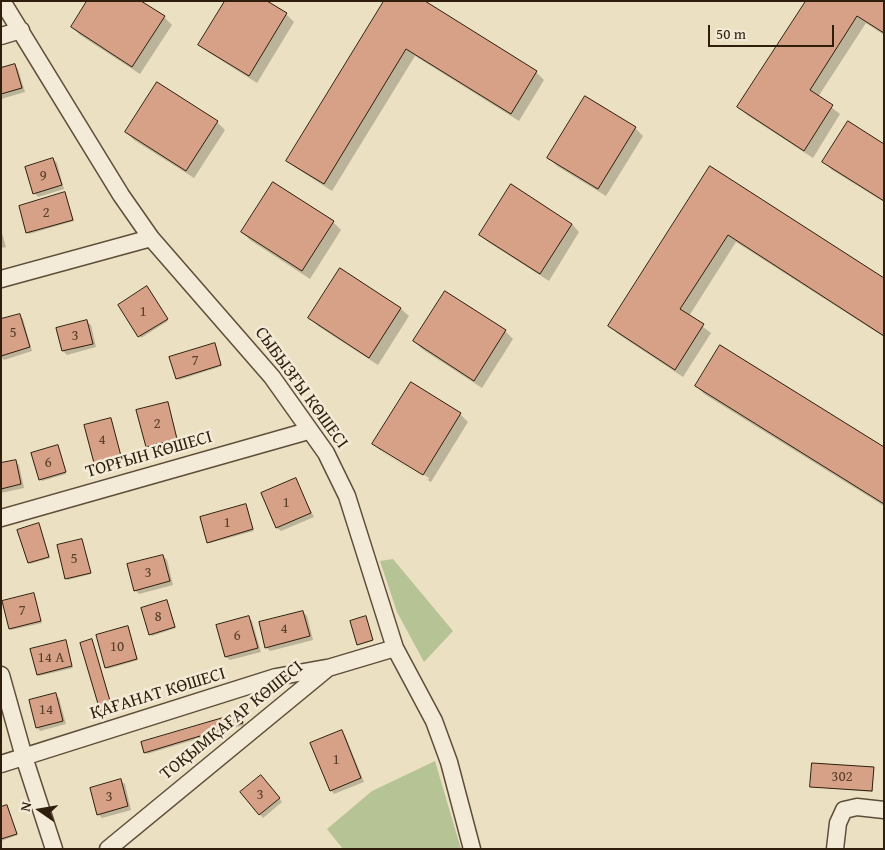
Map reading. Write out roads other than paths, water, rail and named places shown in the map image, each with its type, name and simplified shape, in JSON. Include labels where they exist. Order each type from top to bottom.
[{"type":"street","name":"СЫБЫЗҒЫ КӨШЕСІ","points":[[2,1],[121,195],[151,238],[272,377],[308,431],[326,453],[347,496],[395,648],[434,721],[449,762],[472,849]]},
{"type":"street","points":[[1,36],[21,30]]},
{"type":"street","points":[[1,280],[151,238]]},
{"type":"street","name":"ТОРҒЫН КӨШЕСІ","points":[[1,518],[308,431]]},
{"type":"street","name":"ТОҚЫМҚАҒАР КӨШЕСІ","points":[[108,849],[328,668],[395,648]]},
{"type":"street","name":"ҚАҒАНАТ КӨШЕСІ","points":[[1,764],[276,677],[328,668]]},
{"type":"street","points":[[1,675],[24,757],[54,849]]},
{"type":"street","points":[[835,849],[838,823],[844,810],[857,807],[884,810]]}]
